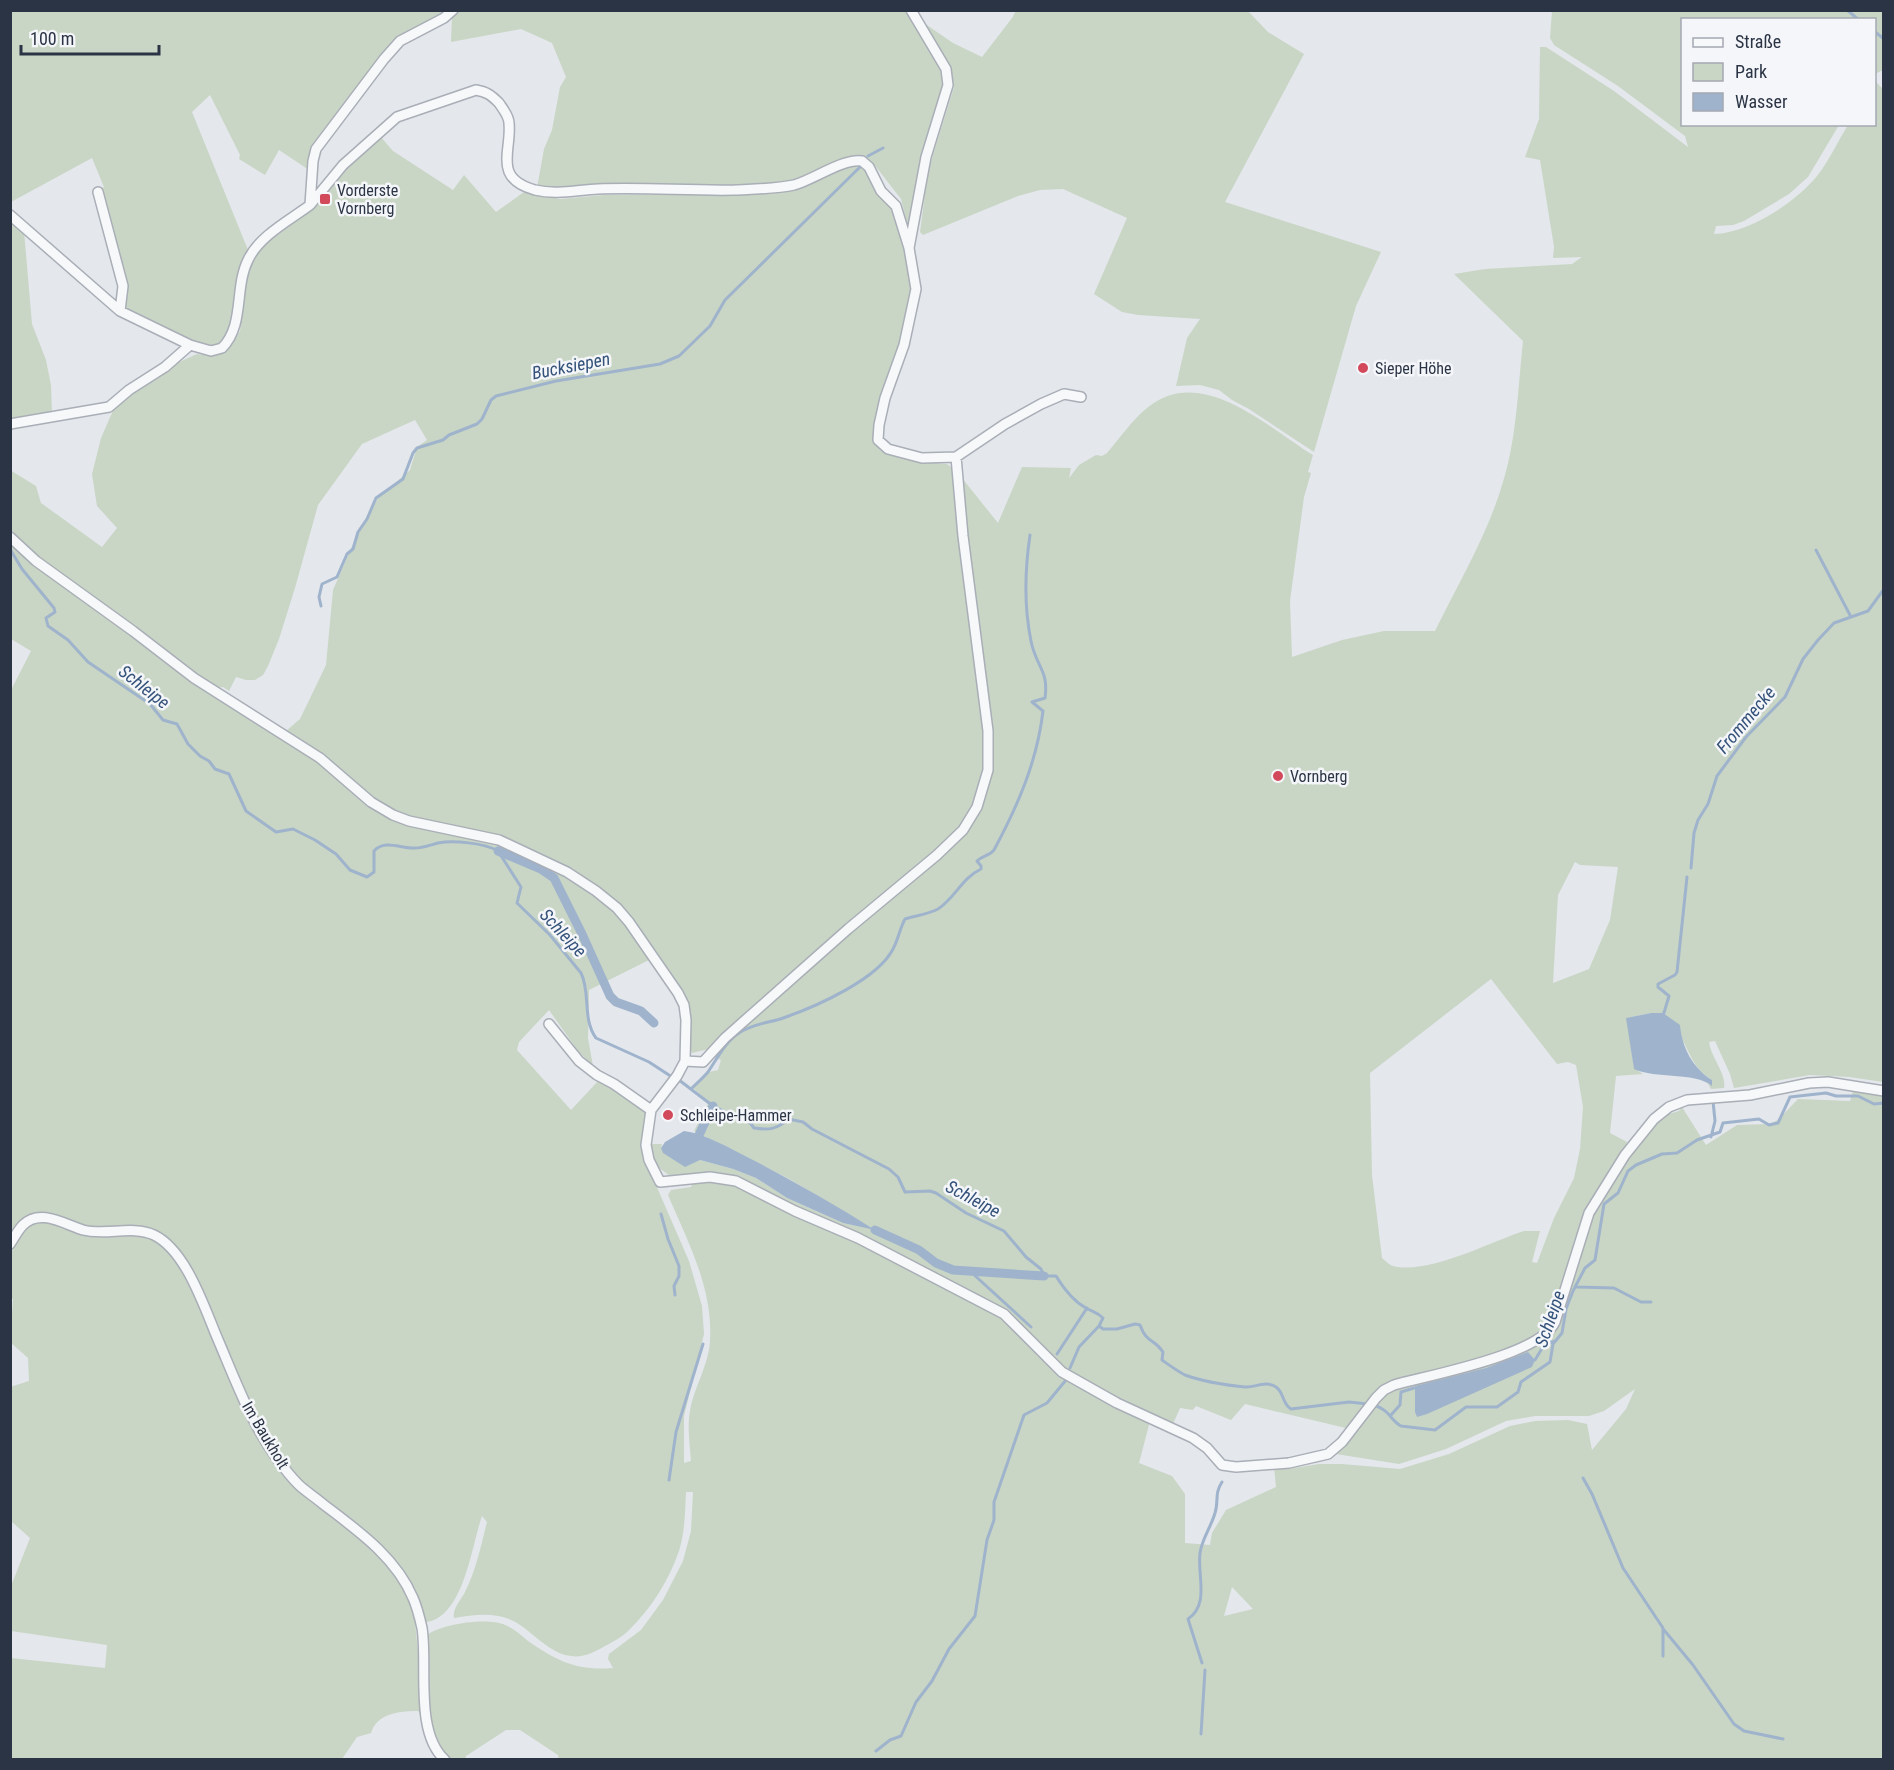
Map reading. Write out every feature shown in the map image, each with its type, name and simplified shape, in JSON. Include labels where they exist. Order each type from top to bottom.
[{"type":"street","points":[[310,205],[316,149],[347,106],[400,41],[444,18],[453,10]]},
{"type":"street","points":[[909,248],[926,157],[948,85],[946,69],[911,10]]},
{"type":"street","points":[[10,215],[120,310],[190,345],[211,351],[225,345],[237,316],[244,269],[260,242],[310,205],[344,165],[397,117],[476,90],[492,96],[508,116],[510,124],[506,162],[508,171],[520,183],[532,189],[550,193],[599,189],[768,189],[795,184],[859,160],[869,167],[877,185],[896,206],[909,248],[916,289],[904,345],[885,398],[879,425],[878,440],[888,449],[922,458],[956,457],[1005,424],[1041,404],[1064,394],[1081,397]]},
{"type":"street","points":[[98,192],[123,286],[120,310]]},
{"type":"street","points":[[10,424],[109,407],[129,390],[165,367],[190,345]]},
{"type":"street","points":[[685,1061],[703,1062],[725,1038],[848,928],[937,855],[963,830],[977,807],[988,770],[988,731],[963,536],[956,457]]},
{"type":"street","points":[[10,537],[45,568],[194,678],[320,758],[371,802],[409,821],[499,840],[567,872],[597,891],[617,908],[629,922],[684,1005],[685,1061],[676,1078],[651,1110],[646,1145],[649,1160],[660,1182],[710,1177],[736,1181],[795,1211],[858,1238],[1004,1314],[1062,1372],[1117,1403],[1193,1438],[1207,1448],[1222,1465],[1236,1467],[1289,1463],[1328,1454],[1342,1442],[1384,1389],[1518,1350],[1546,1335],[1555,1322],[1589,1213],[1625,1155],[1654,1119],[1669,1107],[1687,1100],[1750,1095],[1809,1083],[1847,1084],[1884,1091]]},
{"type":"street","points":[[549,1024],[579,1061],[597,1076],[614,1084],[651,1110]]},
{"type":"street","name":"Im Baukholt","points":[[10,1244],[23,1225],[31,1220],[48,1217],[86,1231],[141,1231],[163,1240],[182,1262],[254,1420],[277,1458],[298,1484],[368,1538],[391,1562],[413,1598],[422,1629],[427,1726],[438,1754],[444,1760]]},
{"type":"green space","points":[[1247,10],[1268,32],[1304,54],[1225,202],[1381,252],[1356,306],[1314,452],[1219,390],[1200,385],[1176,386],[1187,338],[1200,319],[1122,312],[1094,294],[1127,218],[1063,189],[1040,190],[1018,196],[923,235],[920,232],[928,171],[954,87],[946,62],[924,23],[953,43],[982,57],[1016,11]]},
{"type":"green space","points":[[11,11],[447,11],[435,20],[400,35],[379,57],[313,148],[309,170],[279,150],[265,175],[239,159],[240,155],[210,95],[192,112],[248,250],[244,259],[230,331],[220,343],[206,347],[123,310],[126,286],[99,189],[104,187],[92,158],[11,202]]},
{"type":"green space","points":[[458,11],[909,11],[942,65],[946,82],[909,231],[901,199],[873,163],[857,157],[792,180],[765,185],[537,188],[544,149],[552,130],[560,87],[566,77],[552,43],[521,29],[451,42],[452,16]]},
{"type":"green space","points":[[1552,11],[1883,11],[1883,70],[1876,74],[1876,18],[1681,18],[1681,126],[1838,126],[1808,177],[1789,194],[1744,221],[1733,225],[1716,226],[1714,234],[1728,232],[1770,215],[1797,196],[1826,164],[1847,126],[1876,126],[1876,82],[1883,89],[1883,1082],[1810,1075],[1734,1088],[1715,1041],[1709,1042],[1723,1077],[1724,1088],[1711,1089],[1707,1082],[1712,1080],[1696,1066],[1681,1037],[1663,1013],[1627,1018],[1634,1068],[1643,1074],[1616,1076],[1610,1133],[1627,1142],[1623,1155],[1587,1213],[1554,1321],[1545,1333],[1516,1348],[1484,1359],[1395,1381],[1350,1429],[1245,1404],[1231,1420],[1196,1406],[1193,1410],[1180,1408],[1173,1424],[1118,1402],[1063,1370],[1004,1311],[737,1179],[670,1176],[654,1164],[650,1144],[662,1144],[661,1148],[691,1163],[700,1160],[733,1169],[756,1178],[787,1198],[843,1223],[873,1229],[791,1180],[694,1131],[709,1102],[693,1088],[709,1072],[718,1070],[721,1060],[716,1058],[715,1052],[709,1049],[692,1053],[685,997],[620,905],[509,840],[482,831],[403,815],[380,803],[336,766],[286,731],[300,719],[326,665],[333,590],[353,544],[378,498],[410,470],[417,447],[427,440],[415,420],[362,444],[318,505],[295,588],[268,666],[263,675],[255,680],[236,677],[229,691],[223,687],[217,688],[31,552],[11,532],[10,470],[36,486],[41,503],[102,547],[117,528],[97,506],[92,474],[101,438],[115,406],[166,368],[197,354],[210,356],[225,353],[240,331],[248,270],[254,256],[264,245],[315,207],[345,167],[380,136],[393,151],[453,190],[464,175],[496,212],[524,192],[560,199],[604,195],[703,194],[822,177],[852,166],[867,168],[873,188],[895,211],[914,289],[901,344],[874,425],[873,439],[880,450],[920,462],[947,464],[952,468],[987,737],[987,770],[963,830],[991,771],[962,478],[998,523],[1022,467],[1071,468],[1069,478],[1079,465],[1096,455],[1102,456],[1107,453],[1147,408],[1168,396],[1189,392],[1211,396],[1233,404],[1254,416],[1313,455],[1308,472],[1311,473],[1304,497],[1290,601],[1292,657],[1342,640],[1384,631],[1435,631],[1481,539],[1503,482],[1514,430],[1523,341],[1454,274],[1485,269],[1572,264],[1582,257],[1553,258],[1554,247],[1540,160],[1525,157],[1539,119],[1540,47],[1546,47],[1614,91],[1688,147],[1685,136],[1618,86],[1554,45],[1550,38]],"holes":[[[1575,862],[1580,865],[1618,867],[1610,920],[1589,969],[1553,983],[1558,895]],[[1491,979],[1557,1064],[1568,1062],[1576,1065],[1583,1107],[1580,1149],[1574,1178],[1554,1218],[1537,1263],[1532,1262],[1540,1231],[1524,1231],[1459,1256],[1423,1266],[1407,1268],[1393,1266],[1382,1258],[1372,1175],[1370,1073]]]},
{"type":"green space","points":[[10,220],[24,231],[32,324],[46,360],[51,385],[52,415],[10,424]]},
{"type":"green space","points":[[10,541],[166,659],[319,760],[376,811],[407,826],[510,847],[567,875],[616,911],[651,959],[589,990],[588,1038],[593,1066],[578,1051],[549,1010],[519,1042],[517,1050],[571,1110],[599,1080],[615,1087],[646,1113],[642,1141],[646,1162],[689,1261],[702,1306],[704,1334],[684,1416],[684,1463],[691,1461],[689,1417],[709,1349],[710,1321],[708,1302],[698,1266],[668,1195],[671,1190],[691,1187],[693,1181],[735,1183],[857,1241],[1003,1316],[1061,1374],[1150,1421],[1139,1463],[1172,1476],[1185,1494],[1185,1543],[1210,1545],[1212,1533],[1226,1510],[1276,1487],[1274,1467],[1288,1469],[1319,1464],[1342,1464],[1400,1469],[1449,1454],[1510,1426],[1535,1421],[1568,1420],[1587,1424],[1592,1450],[1626,1409],[1635,1389],[1604,1411],[1589,1416],[1535,1416],[1506,1421],[1446,1449],[1399,1464],[1335,1452],[1385,1392],[1548,1336],[1554,1331],[1591,1214],[1658,1117],[1679,1111],[1682,1107],[1706,1145],[1737,1125],[1769,1124],[1778,1120],[1798,1099],[1850,1101],[1854,1087],[1883,1093],[1883,1759],[559,1760],[558,1755],[520,1730],[506,1730],[466,1756],[465,1759],[450,1759],[441,1746],[430,1717],[426,1685],[425,1637],[431,1632],[452,1625],[476,1622],[497,1623],[511,1628],[539,1648],[568,1663],[589,1668],[613,1668],[608,1659],[609,1654],[641,1630],[663,1600],[683,1561],[691,1531],[693,1492],[686,1492],[681,1544],[670,1573],[658,1594],[628,1631],[589,1654],[571,1656],[562,1654],[517,1623],[495,1615],[454,1618],[456,1608],[469,1584],[478,1558],[487,1522],[482,1516],[458,1594],[449,1608],[439,1617],[423,1621],[389,1554],[358,1525],[303,1483],[277,1453],[258,1421],[237,1375],[165,1237],[92,1228],[52,1214],[38,1214],[11,1237],[10,692],[31,651],[11,639]],"holes":[[[1232,1587],[1253,1609],[1224,1616]]]},
{"type":"green space","points":[[39,1221],[79,1233],[133,1234],[151,1238],[162,1245],[179,1264],[278,1466],[383,1558],[407,1595],[415,1621],[424,1718],[418,1711],[390,1714],[384,1717],[378,1721],[371,1733],[357,1737],[342,1759],[11,1759],[11,1658],[105,1668],[107,1645],[11,1631],[11,1586],[30,1538],[11,1521],[10,1387],[29,1381],[28,1358],[10,1342],[13,1299],[11,1299],[11,1250],[24,1228]]},
{"type":"water","points":[[1663,1013],[1680,1025],[1683,1042],[1690,1057],[1699,1070],[1712,1080],[1712,1086],[1696,1079],[1653,1074],[1634,1069],[1626,1018]]},
{"type":"water","points":[[684,1131],[709,1138],[749,1158],[813,1192],[875,1230],[843,1223],[787,1198],[756,1178],[733,1169],[700,1160],[685,1167],[663,1153],[661,1148],[665,1142]]},
{"type":"water","points":[[1528,1352],[1535,1360],[1532,1367],[1417,1417],[1415,1386],[1486,1368]]},
{"type":"waterway","points":[[1847,10],[1857,18]]},
{"type":"waterway","points":[[1876,33],[1884,39]]},
{"type":"waterway","name":"Bucksiepen","points":[[868,156],[883,148]]},
{"type":"waterway","name":"Bucksiepen","points":[[321,606],[319,597],[322,584],[337,577],[347,554],[353,549],[358,532],[367,519],[376,498],[403,479],[417,448],[443,440],[449,435],[477,424],[491,400],[496,396],[556,381],[660,364],[679,356],[710,326],[725,300],[860,167]]},
{"type":"waterway","points":[[691,1089],[708,1072],[722,1051],[739,1033],[750,1027],[814,1006],[846,990],[874,971],[893,949],[905,919],[938,909],[974,873],[981,869],[977,861],[994,850],[1018,800],[1036,748],[1043,711],[1032,702],[1045,698],[1044,675],[1033,650],[1027,615],[1026,575],[1030,535]]},
{"type":"waterway","name":"Schleipe","points":[[10,549],[22,569],[54,608],[55,612],[46,618],[48,626],[68,640],[88,662],[150,704],[163,720],[177,724],[188,744],[200,756],[209,761],[215,769],[229,774],[246,811],[276,832],[293,829],[336,854],[350,870],[367,877],[374,872],[374,851],[378,847],[388,845],[418,848],[444,842],[460,842],[477,844],[498,851],[521,887],[517,903],[550,935],[581,973],[586,989],[589,1023],[596,1038],[649,1062],[679,1080],[713,1106],[734,1116],[745,1116],[754,1128],[772,1128],[788,1119],[803,1122],[812,1129],[889,1169],[898,1177],[905,1192],[930,1191],[936,1193],[966,1213],[1004,1231],[1026,1257],[1041,1269],[1044,1276],[1056,1276],[1077,1302],[1099,1314],[1103,1318],[1099,1326],[1103,1329],[1117,1329],[1135,1324],[1140,1325],[1145,1335],[1163,1352],[1162,1360],[1185,1375],[1237,1386],[1272,1385],[1279,1389],[1291,1409],[1349,1402],[1368,1404]]},
{"type":"waterway","points":[[1816,550],[1851,617]]},
{"type":"waterway","name":"Frommecke","points":[[1691,868],[1694,833],[1698,820],[1708,804],[1717,776],[1746,737],[1785,697],[1803,659],[1818,640],[1834,623],[1868,611],[1884,589]]},
{"type":"waterway","points":[[498,851],[541,869],[554,878],[610,996],[616,1002],[641,1011],[654,1023]]},
{"type":"waterway","name":"Frommecke","points":[[1663,1016],[1669,996],[1658,987],[1658,984],[1677,972],[1687,877]]},
{"type":"waterway","name":"Schleipe","points":[[1374,1405],[1384,1410],[1401,1426],[1435,1430],[1466,1407],[1497,1407],[1518,1392],[1521,1382],[1550,1362],[1553,1344],[1562,1333],[1566,1309],[1573,1291],[1585,1268],[1595,1260],[1604,1204],[1618,1193],[1628,1171],[1636,1165],[1662,1154],[1677,1153],[1697,1140],[1720,1132],[1723,1123],[1759,1119],[1769,1125],[1778,1123],[1790,1097],[1826,1093],[1836,1096],[1858,1096],[1874,1104],[1884,1103]]},
{"type":"waterway","name":"Frommecke","points":[[1711,1137],[1715,1121],[1713,1101]]},
{"type":"waterway","name":"Schleipe","points":[[710,1112],[713,1106]]},
{"type":"waterway","points":[[699,1135],[706,1120]]},
{"type":"waterway","points":[[661,1214],[679,1266],[679,1276],[674,1286],[675,1295]]},
{"type":"waterway","points":[[875,1230],[919,1250],[936,1263],[953,1270],[1044,1276]]},
{"type":"waterway","points":[[971,1272],[1031,1327]]},
{"type":"waterway","points":[[1577,1287],[1614,1288],[1641,1302],[1651,1302]]},
{"type":"waterway","points":[[1057,1354],[1087,1308]]},
{"type":"waterway","points":[[1070,1368],[1079,1347],[1099,1326]]},
{"type":"waterway","points":[[1535,1360],[1544,1345],[1555,1341]]},
{"type":"waterway","points":[[669,1480],[676,1432],[703,1344]]},
{"type":"waterway","points":[[876,1751],[890,1740],[901,1736],[916,1702],[932,1681],[949,1649],[975,1616],[987,1540],[994,1520],[994,1502],[1024,1415],[1047,1403],[1066,1380]]},
{"type":"waterway","points":[[1391,1415],[1400,1405],[1401,1392],[1414,1388]]},
{"type":"waterway","points":[[1583,1478],[1623,1568],[1663,1628],[1663,1656]]},
{"type":"waterway","points":[[1202,1663],[1188,1619],[1195,1613],[1201,1597],[1200,1553],[1215,1513],[1218,1490],[1222,1482]]},
{"type":"waterway","points":[[1664,1630],[1693,1665],[1734,1724],[1744,1731],[1783,1739]]},
{"type":"waterway","points":[[1201,1734],[1205,1670]]},
{"type":"place","name":"Vorderste Vornberg","points":[[325,199]]},
{"type":"place","name":"Sieper Höhe","points":[[1363,368]]},
{"type":"place","name":"Vornberg","points":[[1278,776]]},
{"type":"place","name":"Schleipe-Hammer","points":[[668,1115]]}]
